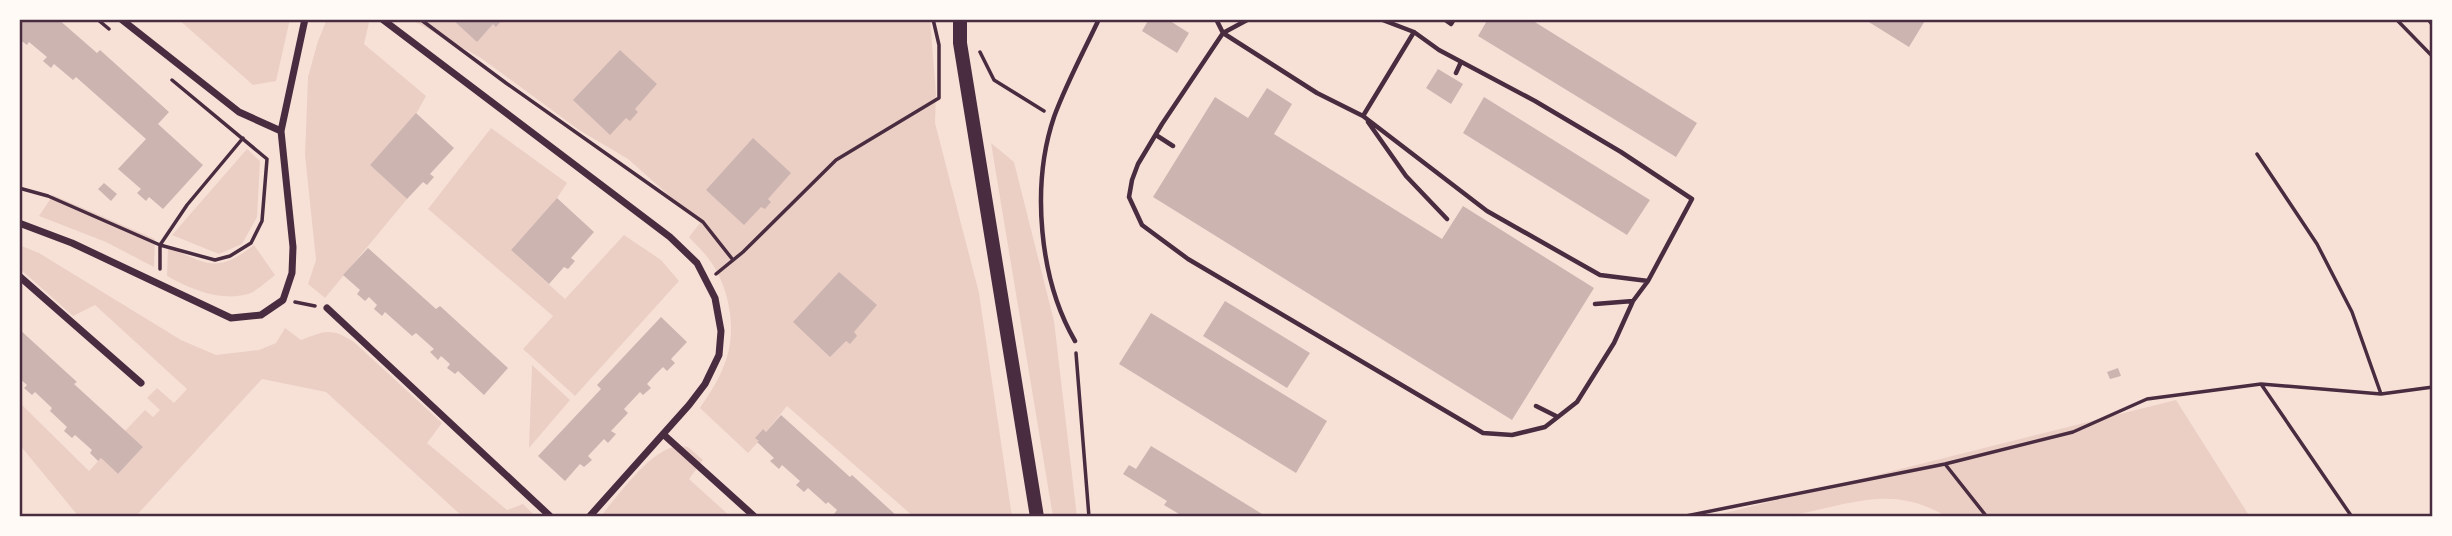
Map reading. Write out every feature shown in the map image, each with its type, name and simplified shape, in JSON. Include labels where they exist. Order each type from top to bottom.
[{"type":"main road","points":[[960,19],[960,43],[1037,517]]},
{"type":"street","points":[[121,19],[239,112],[281,131]]},
{"type":"street","points":[[19,223],[72,243],[231,318],[261,315],[283,300],[292,273],[293,247],[281,131],[305,19]]},
{"type":"street","points":[[382,19],[670,237],[697,263],[707,281],[719,315],[721,331],[719,355],[705,384],[589,517]]},
{"type":"street","points":[[19,276],[141,383]]},
{"type":"street","points":[[327,308],[551,517]]},
{"type":"street","points":[[663,434],[755,517]]},
{"type":"lane","points":[[1075,341],[1063,320],[1048,275],[1041,213],[1044,166],[1054,118],[1099,19]]},
{"type":"lane","points":[[1216,19],[1223,33],[1317,93],[1363,116],[1499,217],[1600,275],[1648,281]]},
{"type":"lane","points":[[1249,19],[1223,33],[1138,164],[1129,197],[1142,225],[1188,259],[1483,433],[1512,435],[1545,427],[1577,402],[1614,343],[1633,302],[1648,281],[1692,199],[1578,126],[1438,50],[1414,32],[1380,19]]},
{"type":"lane","points":[[1444,19],[1451,24],[1454,19]]},
{"type":"lane","points":[[1363,116],[1414,32]]},
{"type":"lane","points":[[1456,73],[1461,62]]},
{"type":"lane","points":[[1363,116],[1406,176],[1447,219]]},
{"type":"lane","points":[[1156,135],[1173,146]]},
{"type":"lane","points":[[1595,304],[1633,302]]},
{"type":"lane","points":[[1536,406],[1556,416]]},
{"type":"path","points":[[97,19],[118,36]]},
{"type":"path","points":[[420,19],[703,222],[733,260]]},
{"type":"path","points":[[707,281],[733,260],[836,160],[939,98],[939,45],[933,19]]},
{"type":"path","points":[[2396,19],[2433,57]]},
{"type":"path","points":[[939,45],[974,41],[994,79],[1054,118]]},
{"type":"path","points":[[19,187],[48,196],[160,245],[215,260],[230,256],[251,243],[262,221],[267,159],[170,78]]},
{"type":"path","points":[[160,285],[160,245],[187,205],[243,138]]},
{"type":"path","points":[[2257,154],[2317,244],[2352,312],[2381,394]]},
{"type":"path","points":[[283,300],[327,308]]},
{"type":"path","points":[[1075,341],[1089,517]]},
{"type":"path","points":[[2261,384],[2352,517]]},
{"type":"path","points":[[1681,517],[1945,464],[2073,432],[2147,399],[2261,384],[2381,394],[2433,387]]},
{"type":"path","points":[[1945,464],[1987,517]]},
{"type":"shaded area","points":[[178,19],[290,19],[276,81],[253,85]]},
{"type":"shaded area","points":[[327,19],[364,19],[369,23],[364,44],[426,96],[416,114],[370,165],[407,199],[325,298],[308,284],[316,260],[305,155],[308,77]]},
{"type":"shaded area","points":[[410,19],[930,19],[936,93],[935,123],[979,293],[1012,517],[914,517],[787,406],[766,432],[762,430],[756,437],[759,441],[748,453],[700,408],[726,360],[731,322],[727,296],[717,272],[689,237],[700,223],[628,159],[579,130],[481,58]]},
{"type":"shaded area","points":[[491,128],[567,183],[511,250],[565,299],[624,235],[661,260],[679,281],[575,396],[523,349],[553,316],[428,209]]},
{"type":"shaded area","points":[[991,143],[1014,162],[1054,321],[1077,517],[1053,517]]},
{"type":"shaded area","points":[[247,149],[260,161],[257,217],[242,244],[219,254],[172,235]]},
{"type":"shaded area","points":[[53,195],[155,239],[154,267],[106,242],[39,216]]},
{"type":"shaded area","points":[[19,245],[39,253],[181,340],[216,355],[259,350],[276,343],[285,328],[301,340],[328,332],[346,337],[442,423],[427,443],[507,510],[523,504],[536,517],[463,517],[326,392],[262,379],[135,517],[79,517],[19,444],[19,402],[89,471],[101,458],[118,474],[143,447],[125,431],[145,410],[153,417],[160,410],[147,398],[157,388],[174,403],[187,389],[95,305],[73,316],[19,268]]},
{"type":"shaded area","points":[[254,245],[275,275],[248,294],[217,295],[196,290],[167,276],[168,247],[193,258],[221,263]]},
{"type":"shaded area","points":[[532,366],[570,400],[529,448]]},
{"type":"shaded area","points":[[2176,400],[2250,517],[1947,517],[1926,506],[1886,499],[1847,503],[1776,517],[1709,517]]},
{"type":"shaded area","points":[[688,447],[703,460],[689,479],[731,517],[600,517],[646,464],[667,449]]},
{"type":"building","points":[[19,19],[58,19],[97,53],[100,50],[169,112],[158,124],[203,165],[163,209],[149,197],[146,201],[137,193],[141,189],[118,169],[146,139],[76,77],[73,80],[54,64],[51,68],[43,61],[47,57],[29,42],[27,45],[19,39]]},
{"type":"building","points":[[452,19],[503,19],[496,27],[493,24],[477,42]]},
{"type":"building","points":[[1149,19],[1167,19],[1189,33],[1177,53],[1142,31]]},
{"type":"building","points":[[1488,19],[1530,19],[1697,123],[1676,157],[1478,36]]},
{"type":"building","points":[[1864,19],[1926,19],[1909,47]]},
{"type":"building","points":[[620,50],[657,84],[635,109],[638,112],[630,121],[626,118],[610,135],[573,100]]},
{"type":"building","points":[[1438,69],[1463,84],[1451,104],[1426,88]]},
{"type":"building","points":[[1267,88],[1292,104],[1274,134],[1442,239],[1463,206],[1594,288],[1512,420],[1153,197],[1215,97],[1248,118]]},
{"type":"building","points":[[1484,97],[1650,200],[1627,235],[1463,133]]},
{"type":"building","points":[[416,113],[454,148],[430,174],[434,177],[427,185],[423,182],[407,199],[370,165]]},
{"type":"building","points":[[753,138],[791,173],[768,199],[771,202],[765,209],[761,207],[744,225],[706,190]]},
{"type":"building","points":[[104,183],[117,194],[111,201],[98,189]]},
{"type":"building","points":[[557,198],[594,232],[571,258],[575,261],[568,269],[564,267],[549,284],[511,250]]},
{"type":"building","points":[[368,248],[436,309],[440,306],[508,368],[484,395],[458,371],[455,374],[447,368],[450,364],[441,356],[438,360],[430,352],[434,349],[416,333],[412,336],[385,312],[382,316],[374,309],[377,305],[369,297],[365,301],[357,294],[360,290],[343,275]]},
{"type":"building","points":[[839,272],[877,305],[854,332],[857,336],[850,344],[846,341],[830,357],[793,322]]},
{"type":"building","points":[[1225,301],[1310,353],[1287,388],[1203,336]]},
{"type":"building","points":[[1151,313],[1327,421],[1296,473],[1119,364]]},
{"type":"building","points":[[661,317],[687,342],[671,359],[675,363],[667,371],[663,367],[655,375],[647,384],[651,388],[643,395],[640,392],[624,409],[628,413],[611,431],[616,434],[608,443],[604,439],[588,456],[592,460],[584,467],[580,464],[565,481],[538,456],[601,389],[597,385]]},
{"type":"building","points":[[19,329],[143,447],[118,474],[101,458],[98,461],[90,453],[92,450],[75,435],[72,438],[64,431],[67,427],[50,411],[52,408],[35,392],[32,395],[24,388],[27,385],[19,378]]},
{"type":"building","points":[[2118,368],[2121,376],[2110,379],[2107,372]]},
{"type":"building","points":[[781,415],[898,517],[837,517],[834,514],[837,510],[828,502],[826,504],[808,488],[804,492],[796,485],[800,481],[782,465],[779,469],[770,461],[774,458],[755,438],[763,429],[766,432]]},
{"type":"building","points":[[1151,446],[1267,517],[1184,517],[1164,505],[1167,501],[1123,474],[1129,465],[1136,469]]}]
